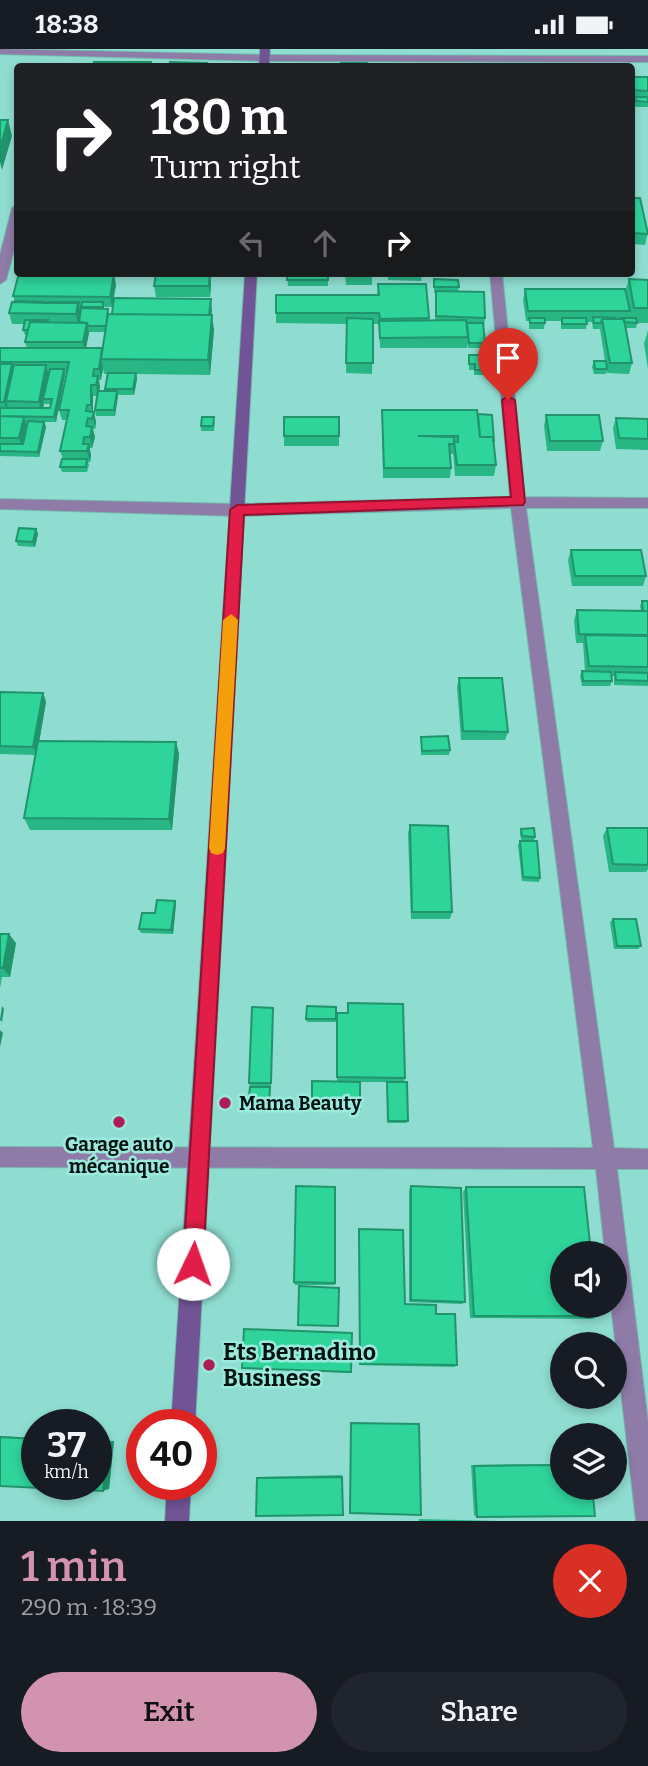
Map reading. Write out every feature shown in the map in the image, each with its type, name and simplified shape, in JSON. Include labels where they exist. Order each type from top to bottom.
[{"type":"street","points":[[0,51],[56,50],[475,62],[648,59]]},
{"type":"street","points":[[0,280],[14,224]]},
{"type":"street","points":[[184,1409],[251,277]]},
{"type":"street","points":[[496,277],[518,502],[605,1159],[648,1521]]},
{"type":"street","points":[[0,503],[237,510],[518,502],[648,503]]},
{"type":"street","points":[[0,1157],[648,1159]]},
{"type":"street","points":[[177,1521],[179,1500]]},
{"type":"building","points":[[94,62],[151,62],[151,63]]},
{"type":"building","points":[[635,77],[648,77],[648,91],[635,90]]},
{"type":"building","points":[[635,97],[648,97],[648,102],[636,101]]},
{"type":"building","points":[[0,120],[8,120],[0,148]]},
{"type":"building","points":[[635,198],[640,198],[648,234],[635,233]]},
{"type":"building","points":[[18,277],[113,277],[110,297],[13,296]]},
{"type":"building","points":[[155,277],[210,277],[209,286],[154,286]]},
{"type":"building","points":[[287,277],[328,277],[328,280],[287,280]]},
{"type":"building","points":[[434,279],[458,280],[459,287],[434,287]]},
{"type":"building","points":[[629,279],[648,280],[648,308],[634,308]]},
{"type":"building","points":[[378,284],[426,284],[429,318],[380,319],[379,313],[276,313],[276,295],[379,295]]},
{"type":"building","points":[[525,289],[625,289],[630,311],[528,311]]},
{"type":"building","points":[[436,291],[484,292],[485,318],[436,316]]},
{"type":"building","points":[[114,298],[211,299],[209,315],[112,314]]},
{"type":"building","points":[[12,302],[78,303],[76,314],[9,313]]},
{"type":"building","points":[[48,302],[79,302],[78,305]]},
{"type":"building","points":[[82,302],[103,302],[103,307],[81,307]]},
{"type":"building","points":[[81,308],[108,309],[106,326],[88,326],[87,323],[79,322]]},
{"type":"building","points":[[108,314],[212,315],[208,360],[101,359]]},
{"type":"building","points":[[593,317],[615,319],[602,319],[601,323],[594,323]]},
{"type":"building","points":[[347,318],[373,319],[373,363],[346,363]]},
{"type":"building","points":[[529,318],[545,318],[545,323],[530,323]]},
{"type":"building","points":[[562,318],[586,318],[587,324],[562,324]]},
{"type":"building","points":[[620,318],[636,318],[637,323],[624,322],[624,319]]},
{"type":"building","points":[[602,319],[624,319],[632,363],[610,363]]},
{"type":"building","points":[[25,320],[48,320],[30,322],[28,330],[23,330]]},
{"type":"building","points":[[466,320],[468,337],[380,338],[379,321]]},
{"type":"building","points":[[30,322],[87,323],[83,342],[25,342]]},
{"type":"building","points":[[467,323],[483,323],[485,343],[469,343]]},
{"type":"building","points":[[0,348],[102,348],[99,369],[94,369],[93,376],[98,376],[96,385],[91,385],[91,405],[87,405],[86,411],[94,412],[92,419],[88,418],[86,426],[92,427],[90,437],[84,437],[83,444],[89,444],[87,451],[60,451],[69,410],[59,410],[69,362],[0,362]]},
{"type":"building","points":[[469,355],[485,355],[487,370],[475,370],[475,364],[469,364]]},
{"type":"building","points":[[594,361],[606,361],[607,369],[595,369]]},
{"type":"building","points":[[0,364],[12,364],[4,402],[0,402]]},
{"type":"building","points":[[14,365],[46,365],[39,402],[6,401]]},
{"type":"building","points":[[50,369],[64,369],[54,417],[0,416],[0,408],[50,408],[52,399],[43,399]]},
{"type":"building","points":[[108,373],[136,373],[133,389],[105,389]]},
{"type":"building","points":[[98,391],[117,391],[114,410],[95,410]]},
{"type":"building","points":[[382,410],[477,410],[480,437],[493,437],[496,465],[457,465],[454,441],[454,444],[449,444],[451,468],[384,468]],"holes":[[[418,436],[458,436],[458,442],[454,441],[454,437]]]},
{"type":"building","points":[[478,414],[492,415],[494,441],[493,437],[480,437]]},
{"type":"building","points":[[546,415],[599,415],[603,441],[550,441]]},
{"type":"building","points":[[0,416],[24,417],[19,438],[0,438]]},
{"type":"building","points":[[202,417],[214,417],[213,426],[201,426]]},
{"type":"building","points":[[284,417],[339,417],[339,436],[284,436]]},
{"type":"building","points":[[616,418],[648,419],[648,439],[619,438]]},
{"type":"building","points":[[28,421],[44,422],[38,452],[0,451],[0,444],[23,444]]},
{"type":"building","points":[[62,459],[87,459],[86,467],[60,467]]},
{"type":"building","points":[[19,528],[36,529],[33,542],[16,541]]},
{"type":"building","points":[[571,550],[641,550],[646,576],[575,576]]},
{"type":"building","points":[[642,601],[648,601],[648,611],[643,611]]},
{"type":"building","points":[[577,610],[648,611],[648,635],[579,634]]},
{"type":"building","points":[[585,635],[648,636],[648,667],[589,666]]},
{"type":"building","points":[[582,671],[611,672],[612,681],[583,681]]},
{"type":"building","points":[[615,672],[648,673],[648,681],[616,680]]},
{"type":"building","points":[[459,678],[502,678],[508,732],[463,731]]},
{"type":"building","points":[[0,692],[43,693],[33,747],[0,746]]},
{"type":"building","points":[[448,736],[450,750],[422,751],[421,737]]},
{"type":"building","points":[[38,741],[176,742],[169,819],[24,818]]},
{"type":"building","points":[[410,825],[448,826],[452,912],[412,912]]},
{"type":"building","points":[[534,828],[535,837],[522,836],[521,829]]},
{"type":"building","points":[[607,828],[648,828],[648,865],[613,864]]},
{"type":"building","points":[[520,841],[537,841],[540,878],[523,877]]},
{"type":"building","points":[[157,900],[175,901],[171,930],[139,929],[142,913],[155,913]]},
{"type":"building","points":[[613,919],[636,919],[641,946],[617,946]]},
{"type":"building","points":[[0,934],[9,934],[3,968],[0,968]]},
{"type":"building","points":[[348,1003],[403,1004],[405,1078],[337,1077],[337,1013],[348,1013]]},
{"type":"building","points":[[307,1006],[336,1007],[336,1019],[306,1019]]},
{"type":"building","points":[[252,1007],[273,1008],[271,1083],[249,1083]]},
{"type":"building","points":[[312,1081],[360,1082],[360,1109],[312,1108]]},
{"type":"building","points":[[387,1082],[407,1082],[408,1121],[388,1121]]},
{"type":"building","points":[[250,1087],[270,1087],[269,1108],[248,1107]]},
{"type":"building","points":[[296,1186],[335,1187],[335,1283],[294,1282]]},
{"type":"building","points":[[411,1186],[461,1188],[465,1302],[411,1300]]},
{"type":"building","points":[[466,1187],[584,1187],[590,1241],[550,1241],[550,1316],[474,1316]]},
{"type":"building","points":[[359,1229],[403,1230],[405,1304],[436,1305],[436,1314],[455,1314],[457,1365],[360,1364]]},
{"type":"building","points":[[299,1286],[339,1288],[338,1326],[298,1325]]},
{"type":"building","points":[[244,1329],[352,1333],[351,1372],[242,1368]]},
{"type":"building","points":[[351,1423],[419,1424],[421,1515],[350,1513]]},
{"type":"building","points":[[0,1437],[21,1438],[21,1487],[0,1486]]},
{"type":"building","points":[[550,1465],[550,1500],[593,1500],[595,1516],[477,1517],[474,1466]]},
{"type":"building","points":[[342,1477],[343,1515],[256,1516],[257,1478]]},
{"type":"slow traffic","points":[[217,848],[231,620]]},
{"type":"place","name":"Mama Beauty","points":[[225,1103]]},
{"type":"place","name":"Garage auto mécanique","points":[[119,1122]]},
{"type":"place","name":"Ets Bernadino Business","points":[[209,1365]]},
{"type":"route","points":[[193,1264],[237,510],[518,502],[508,400]]}]
